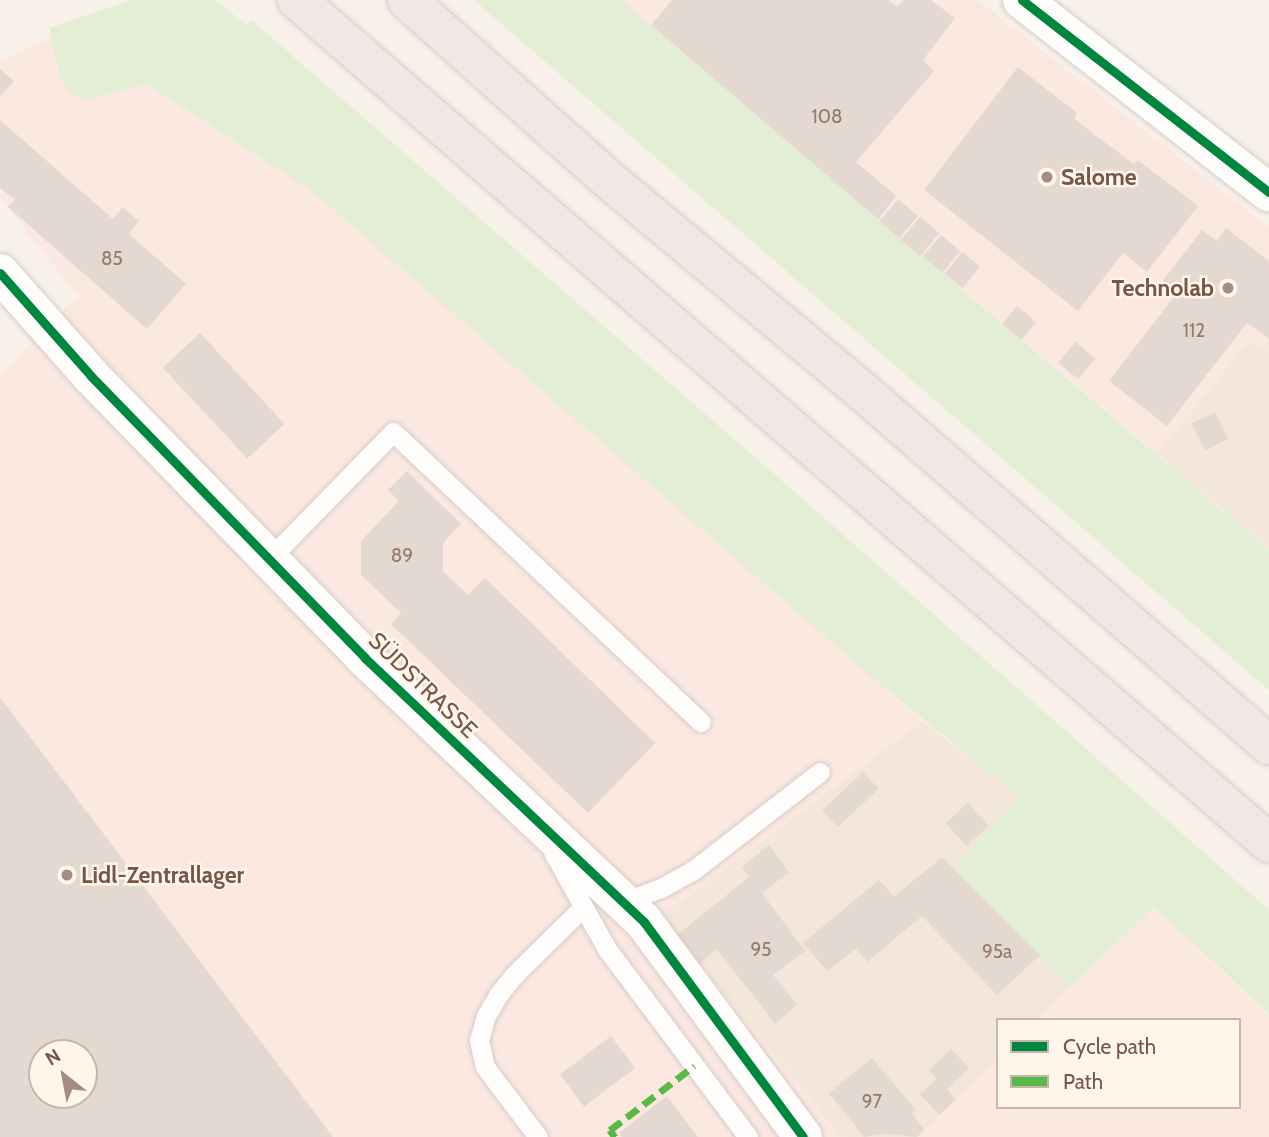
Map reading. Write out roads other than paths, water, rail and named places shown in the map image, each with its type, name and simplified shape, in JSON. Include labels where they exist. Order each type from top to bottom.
[{"type":"highway","points":[[297,0],[1269,843]]},
{"type":"highway","points":[[407,0],[615,185],[861,390],[1269,745]]},
{"type":"street","points":[[1022,0],[1269,192]]},
{"type":"street","name":"SÜDSTRASSE","points":[[0,273],[91,376],[365,658],[644,922],[803,1137]]},
{"type":"lane","points":[[269,559],[393,432],[701,722]]},
{"type":"lane","points":[[623,902],[661,888],[695,869],[820,772]]},
{"type":"lane","points":[[536,820],[607,950],[748,1137]]},
{"type":"lane","points":[[538,1137],[485,1067],[479,1041],[486,1016],[506,985],[583,907]]},
{"type":"place","name":"Salome","points":[[1047,177]]},
{"type":"place","name":"Technolab","points":[[1228,288]]},
{"type":"place","name":"Lidl-Zentrallager","points":[[67,875]]}]
